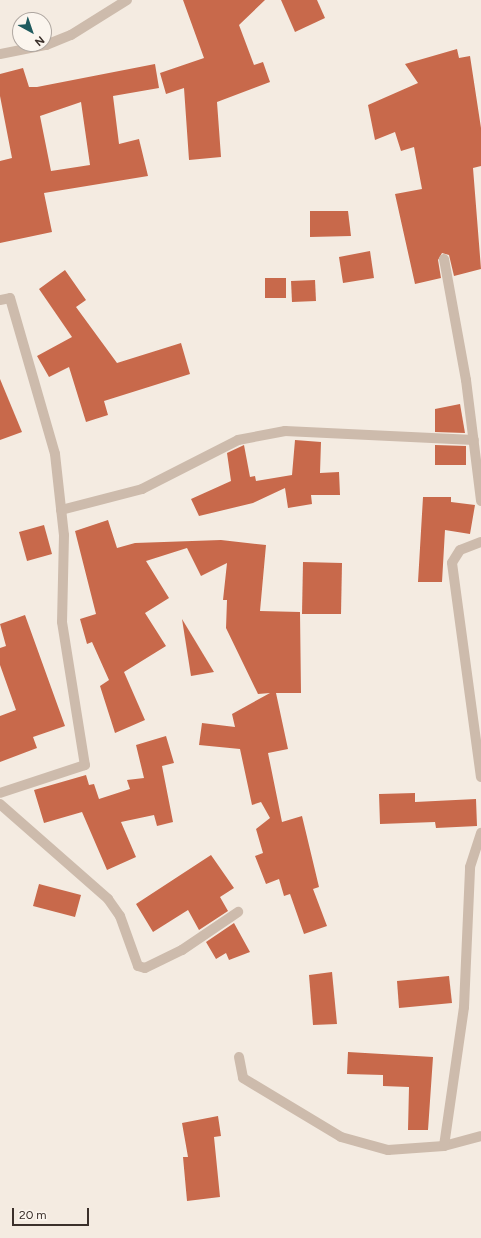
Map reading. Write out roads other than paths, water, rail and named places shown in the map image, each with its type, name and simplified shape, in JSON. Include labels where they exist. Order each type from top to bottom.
[{"type":"street","points":[[0,54],[46,45],[64,37],[127,0]]},
{"type":"street","points":[[444,259],[474,440],[481,501]]},
{"type":"street","points":[[0,300],[10,298],[51,439],[64,535],[62,622],[85,765],[0,793]]},
{"type":"street","points":[[60,510],[142,489],[238,440],[285,431],[474,440]]},
{"type":"street","points":[[481,542],[460,550],[452,563],[481,777]]},
{"type":"street","points":[[0,804],[108,899],[120,916],[138,966],[145,968],[182,950],[238,912]]},
{"type":"street","points":[[444,1146],[464,1007],[470,867],[481,833]]},
{"type":"street","points":[[239,1057],[243,1078],[340,1137],[388,1150],[444,1146],[481,1136]]}]
